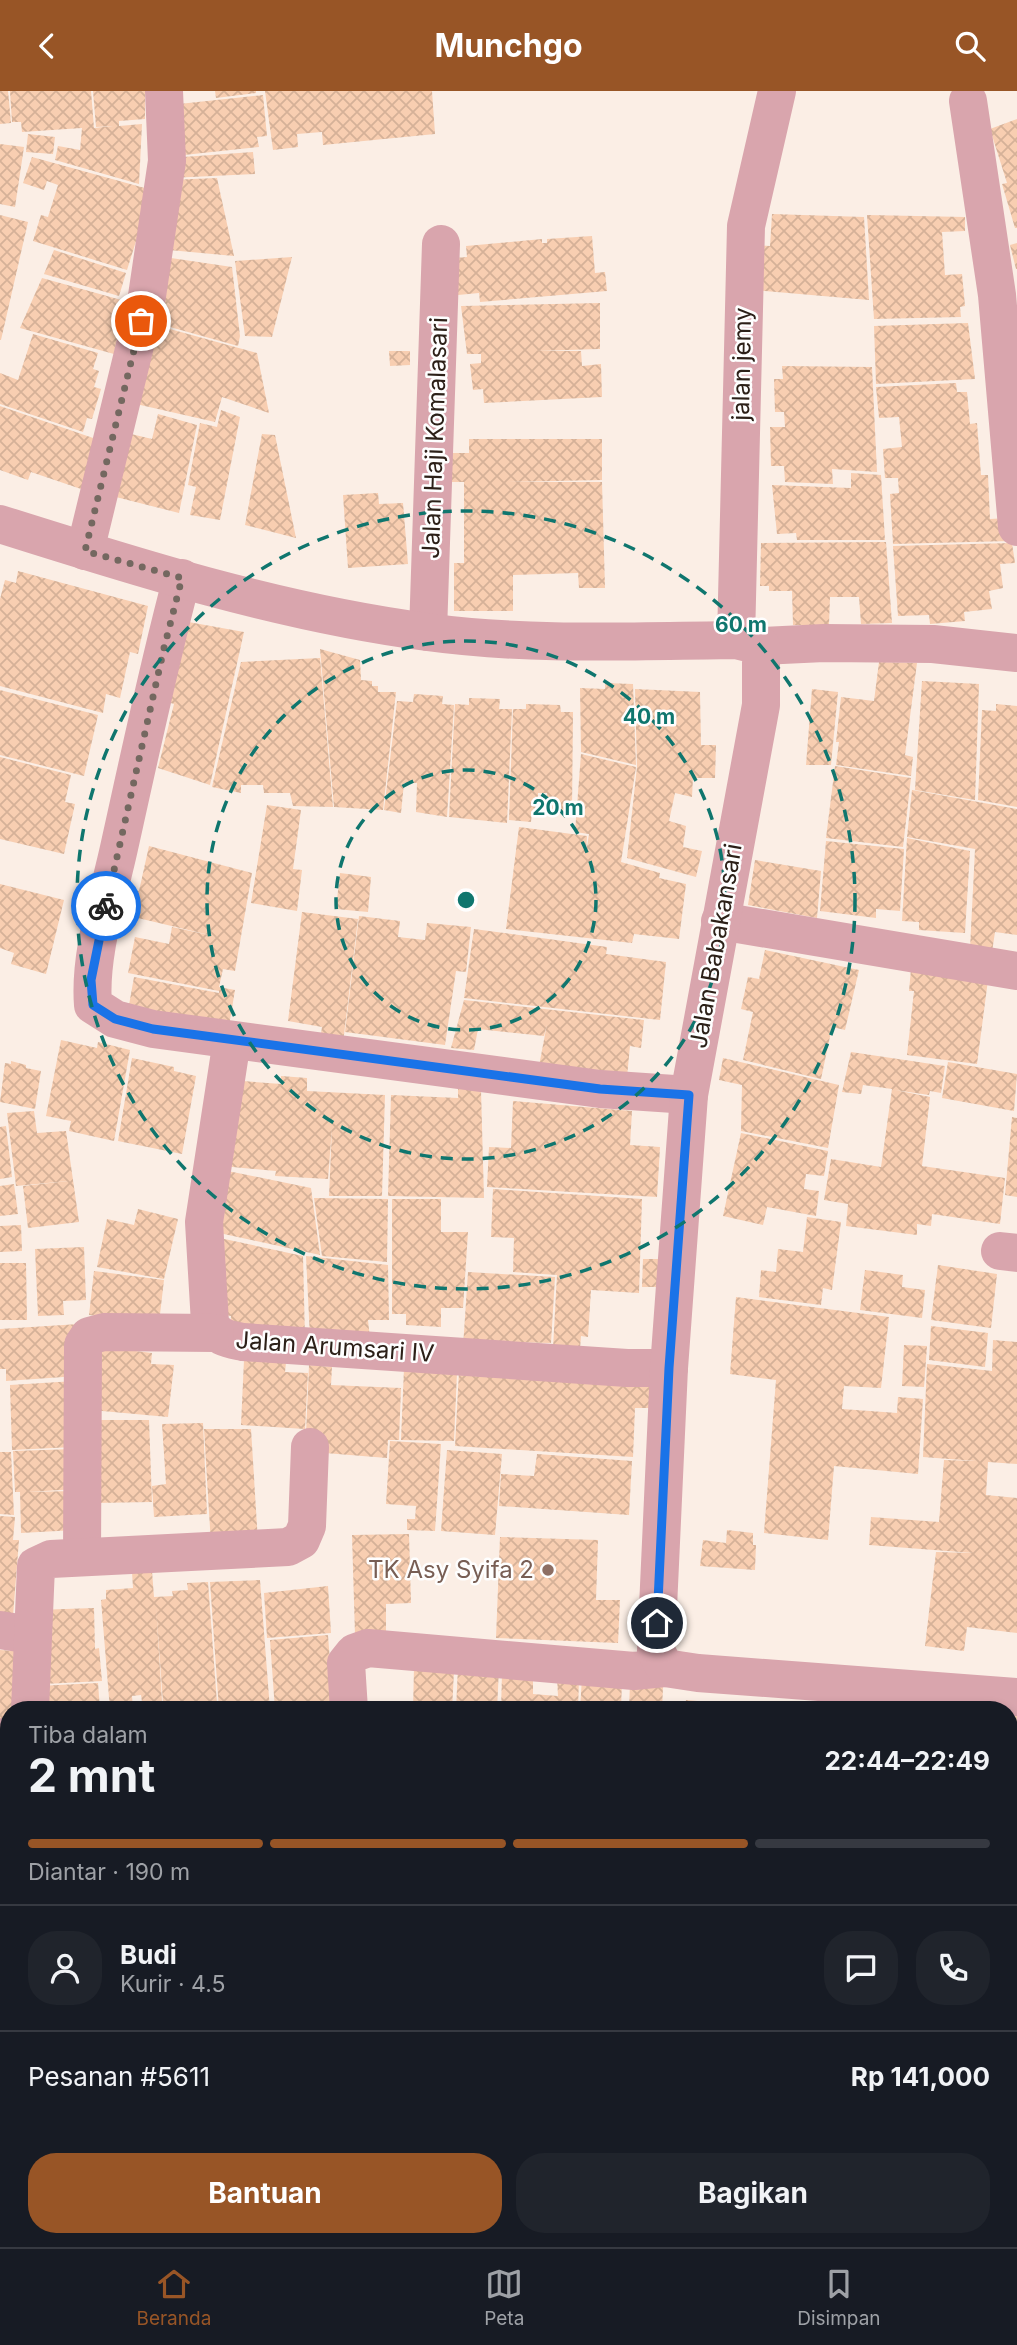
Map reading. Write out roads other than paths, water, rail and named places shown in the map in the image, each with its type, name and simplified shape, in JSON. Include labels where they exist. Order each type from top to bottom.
[{"type":"street","points":[[85,551],[147,296],[167,161],[164,91]]},
{"type":"street","name":"jalan jemy","points":[[748,643],[746,226],[777,91]]},
{"type":"street","points":[[968,101],[998,295],[1017,527]]},
{"type":"street","name":"Jalan Haji Komalasari","points":[[428,632],[441,244]]},
{"type":"street","points":[[0,524],[85,551],[305,610],[428,632],[547,641],[933,644],[1017,653]]},
{"type":"street","points":[[182,578],[107,903],[91,980],[93,1005],[115,1019],[153,1029],[600,1089],[689,1095]]},
{"type":"street","name":"Jalan Babakansari","points":[[665,1668],[656,1650],[669,1368],[689,1095],[761,705],[748,643]]},
{"type":"street","points":[[720,921],[1017,971]]},
{"type":"street","name":"Jalan Arumsari IV","points":[[232,1040],[204,1222],[210,1323],[215,1333],[222,1338],[243,1342],[627,1368],[669,1368]]},
{"type":"street","points":[[82,1557],[83,1345],[89,1336],[104,1332],[215,1333]]},
{"type":"street","points":[[28,1701],[16,1633],[36,1566],[51,1559],[288,1547],[301,1539],[307,1526],[310,1447]]},
{"type":"street","points":[[348,1701],[346,1663],[354,1653],[368,1648],[634,1671],[665,1668],[1017,1697]]},
{"type":"place","name":"TK Asy Syifa 2","points":[[548,1570]]}]
